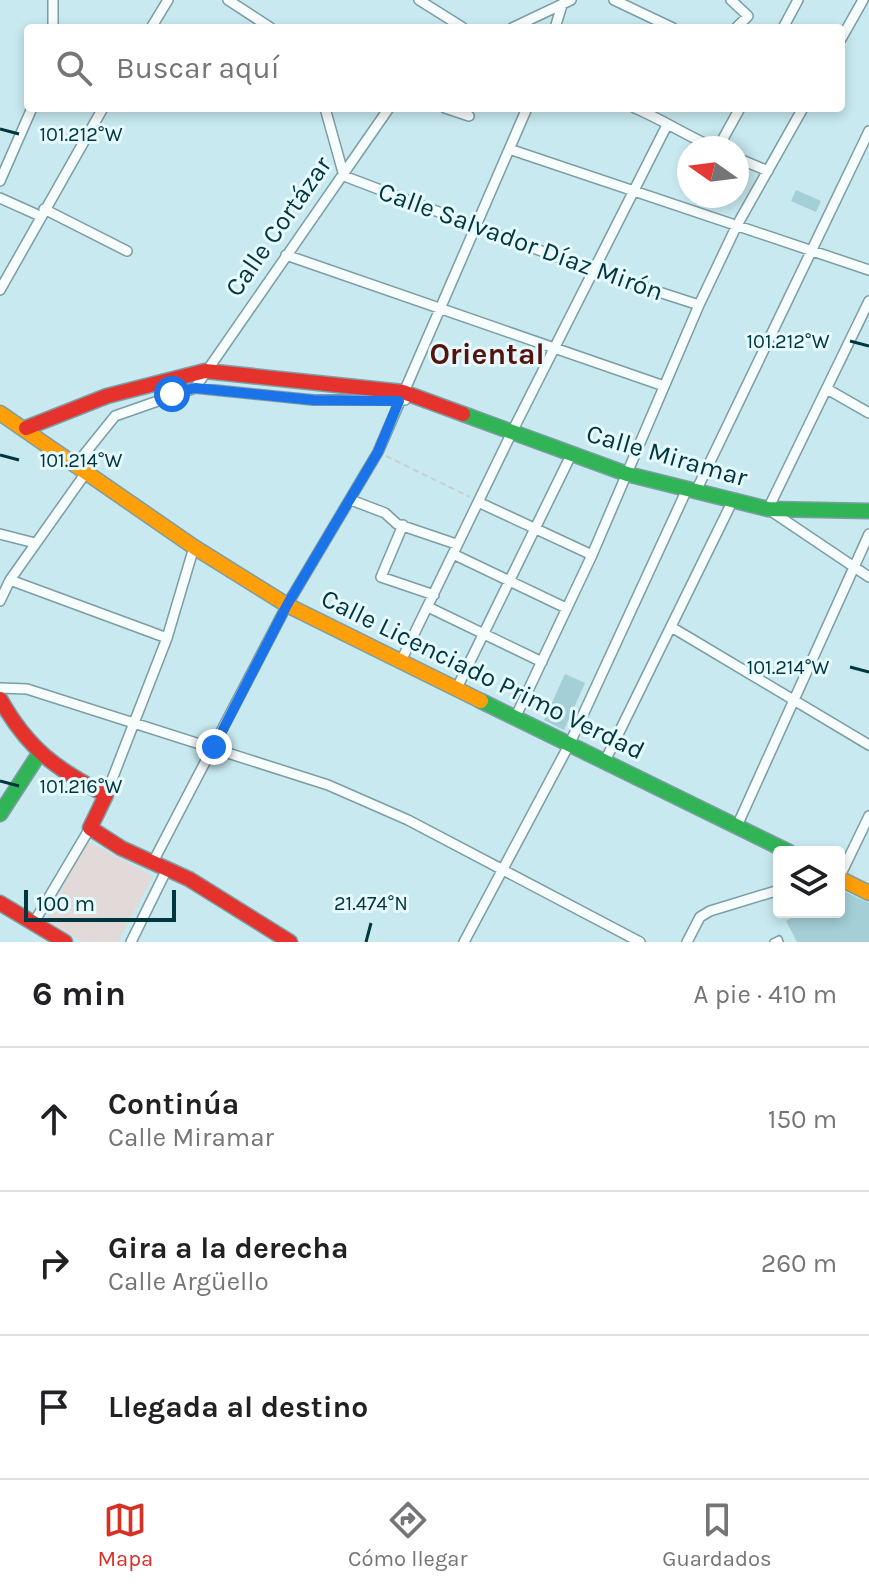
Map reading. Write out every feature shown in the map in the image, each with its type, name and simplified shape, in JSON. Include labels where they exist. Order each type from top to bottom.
[{"type":"street","points":[[53,0],[53,24]]},
{"type":"street","points":[[153,24],[168,0]]},
{"type":"street","points":[[228,0],[265,24]]},
{"type":"street","points":[[419,0],[457,24]]},
{"type":"street","points":[[614,0],[665,24]]},
{"type":"street","points":[[731,0],[748,16],[740,24]]},
{"type":"street","points":[[785,24],[798,0]]},
{"type":"street","points":[[845,32],[863,0]]},
{"type":"street","points":[[520,24],[566,2]]},
{"type":"street","points":[[557,24],[566,2]]},
{"type":"street","points":[[0,181],[30,112]]},
{"type":"street","points":[[0,290],[101,112]]},
{"type":"street","points":[[326,112],[344,176]]},
{"type":"street","name":"Calle Cortázar","points":[[195,388],[386,112]]},
{"type":"street","points":[[457,112],[469,116]]},
{"type":"street","points":[[153,862],[287,605],[378,452],[405,397],[439,307],[512,150],[526,112]]},
{"type":"street","points":[[644,112],[666,127],[687,136]]},
{"type":"street","points":[[655,117],[659,112]]},
{"type":"street","points":[[723,136],[738,112]]},
{"type":"street","points":[[516,716],[592,555],[699,305],[736,227],[801,112]]},
{"type":"street","points":[[401,661],[666,127]]},
{"type":"street","points":[[464,942],[570,743],[869,131]]},
{"type":"street","points":[[512,150],[869,270]]},
{"type":"street","points":[[749,163],[768,171]]},
{"type":"street","name":"Calle Salvador Díaz Mirón","points":[[344,176],[594,271],[699,305]]},
{"type":"street","points":[[0,198],[42,212],[127,251]]},
{"type":"street","points":[[286,255],[664,386]]},
{"type":"street","points":[[868,306],[768,509],[869,577]]},
{"type":"street","points":[[26,428],[107,396],[205,371]]},
{"type":"street","name":"Calle Miramar","points":[[205,371],[405,397],[513,430],[627,474],[734,498],[768,509],[869,511]]},
{"type":"street","name":"Calle Miramar","points":[[0,601],[10,580],[115,416],[195,388],[313,400],[405,397]]},
{"type":"street","points":[[827,389],[869,413]]},
{"type":"street","name":"Calle Licenciado Primo Verdad","points":[[0,413],[26,428],[80,470],[194,547],[287,605],[777,846]]},
{"type":"street","points":[[457,688],[572,453]]},
{"type":"street","points":[[605,761],[673,628],[734,498]]},
{"type":"street","points":[[351,500],[385,513],[509,582],[566,608]]},
{"type":"street","points":[[478,502],[592,555]]},
{"type":"street","points":[[403,525],[381,577],[434,595]]},
{"type":"street","points":[[0,534],[35,543]]},
{"type":"street","points":[[737,826],[869,534]]},
{"type":"street","points":[[33,924],[106,795],[167,638],[194,547]]},
{"type":"street","points":[[10,580],[167,638]]},
{"type":"street","points":[[428,607],[542,662]]},
{"type":"street","points":[[673,628],[869,745]]},
{"type":"street","points":[[0,688],[27,689],[328,785],[408,820],[640,942]]},
{"type":"street","points":[[0,699],[20,737],[52,767],[106,795]]},
{"type":"street","points":[[0,814],[39,754]]},
{"type":"street","points":[[845,866],[869,816]]},
{"type":"street","points":[[90,828],[166,871],[189,879],[290,942]]},
{"type":"street","points":[[131,942],[166,871]]},
{"type":"street","points":[[845,881],[869,893]]},
{"type":"street","points":[[687,942],[700,917],[710,911],[773,892]]},
{"type":"street","points":[[0,903],[65,942]]},
{"type":"lane","points":[[773,942],[779,939],[780,942]]},
{"type":"path","points":[[378,452],[478,502]]},
{"type":"shaded area","points":[[87,841],[153,876],[118,942],[83,942],[45,922]]},
{"type":"building","points":[[796,190],[821,201],[816,212],[791,201]]},
{"type":"building","points":[[565,674],[585,683],[564,730],[544,720]]},
{"type":"building","points":[[845,892],[869,903],[869,942],[797,942],[786,921],[791,918],[845,918]]},
{"type":"traffic: fast","points":[[463,414],[627,474],[768,509],[869,511]]},
{"type":"traffic: fast","points":[[481,701],[777,846]]},
{"type":"traffic: fast","points":[[0,814],[39,754]]},
{"type":"traffic: slow","points":[[0,413],[194,547],[287,605],[481,701]]},
{"type":"traffic: slow","points":[[845,881],[869,893]]},
{"type":"traffic: jam","points":[[26,428],[107,396],[205,371],[403,392],[463,414]]},
{"type":"traffic: jam","points":[[0,699],[21,731],[45,756],[106,795],[90,828],[121,848],[189,879],[290,942]]},
{"type":"traffic: jam","points":[[0,903],[65,942]]},
{"type":"district","name":"Oriental","points":[[487,354]]},
{"type":"route","points":[[172,394],[195,388],[313,400],[399,401],[378,452],[287,605],[214,747]]}]
